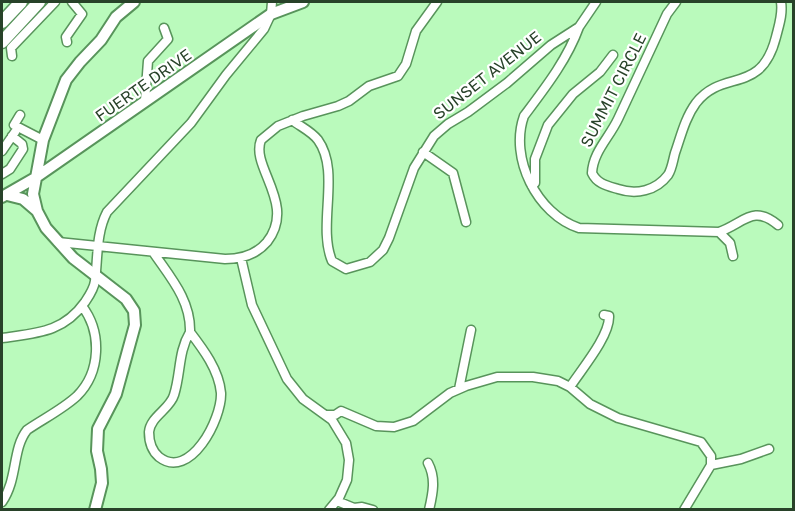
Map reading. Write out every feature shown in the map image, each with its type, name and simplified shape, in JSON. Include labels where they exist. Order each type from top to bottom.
[{"type":"highway","points":[[2,20],[21,2]]},
{"type":"highway","points":[[2,42],[39,2]]},
{"type":"main road","points":[[95,510],[102,483],[97,451],[98,429],[116,394],[135,320],[132,307],[126,299],[73,258],[46,228],[37,211],[33,194],[43,140],[66,80],[101,40],[116,17],[135,2]]},
{"type":"main road","name":"FUERTE DRIVE","points":[[4,196],[35,178],[271,14],[303,2]]},
{"type":"main road","points":[[4,196],[23,199],[37,211]]},
{"type":"street","points":[[12,56],[11,48],[55,2]]},
{"type":"street","points":[[67,42],[66,37],[82,14],[72,2]]},
{"type":"street","points":[[2,338],[53,329],[66,322],[82,306],[95,284],[102,221],[110,207],[132,187],[191,123],[264,29],[271,14],[272,2]]},
{"type":"street","points":[[58,242],[225,259],[242,258],[258,250],[266,243],[277,218],[276,201],[260,155],[260,144],[271,130],[292,120],[338,106],[369,86],[398,76],[406,64],[416,31],[437,2]]},
{"type":"street","name":"SUNSET AVENUE","points":[[292,120],[312,134],[324,152],[328,187],[327,245],[332,261],[346,269],[369,262],[383,250],[404,190],[414,168],[434,136],[507,83],[551,45],[579,27],[596,2]]},
{"type":"street","name":"SUMMIT CIRCLE","points":[[676,2],[667,14],[611,134],[596,153],[592,173],[601,183],[621,190],[643,192],[668,175],[687,116],[697,103],[711,90],[754,74],[769,59],[783,14],[782,2]]},
{"type":"street","points":[[579,27],[562,63],[524,116],[519,136],[522,155],[532,186],[543,203],[554,214],[579,228],[718,232],[761,214],[778,225]]},
{"type":"street","points":[[145,101],[148,61],[168,39],[164,28]]},
{"type":"street","points":[[532,186],[535,183],[535,159],[548,125],[573,94],[600,72],[613,55]]},
{"type":"street","points":[[20,115],[14,125],[43,140]]},
{"type":"street","points":[[2,151],[19,127]]},
{"type":"street","points":[[2,174],[10,169],[23,148],[22,144],[12,136]]},
{"type":"street","points":[[423,152],[453,172],[466,222]]},
{"type":"street","points":[[718,232],[730,243],[733,256]]},
{"type":"street","points":[[153,252],[185,300],[190,322],[190,332],[180,356],[175,393],[166,410],[156,418],[149,432],[154,452],[164,460],[173,462],[178,462],[207,440],[220,404],[221,394],[213,366],[190,332]]},
{"type":"street","points":[[242,258],[252,305],[287,379],[303,399],[327,415],[341,431],[349,454],[347,480],[337,501],[329,510]]},
{"type":"street","points":[[2,502],[11,485],[22,437],[27,430],[79,394],[94,367],[96,339],[88,314],[82,306]]},
{"type":"street","points":[[570,387],[600,342],[609,321],[609,316],[604,315]]},
{"type":"street","points":[[459,389],[471,330]]},
{"type":"street","points":[[327,415],[335,415],[341,411],[376,426],[400,426],[420,417],[450,393],[497,377],[550,379],[570,387],[590,404],[618,418],[701,442],[711,456],[711,465],[684,510]]},
{"type":"street","points":[[711,465],[741,459],[769,449]]},
{"type":"street","points":[[428,463],[434,480],[429,510]]},
{"type":"street","points":[[337,501],[355,509],[362,507],[373,510]]}]
